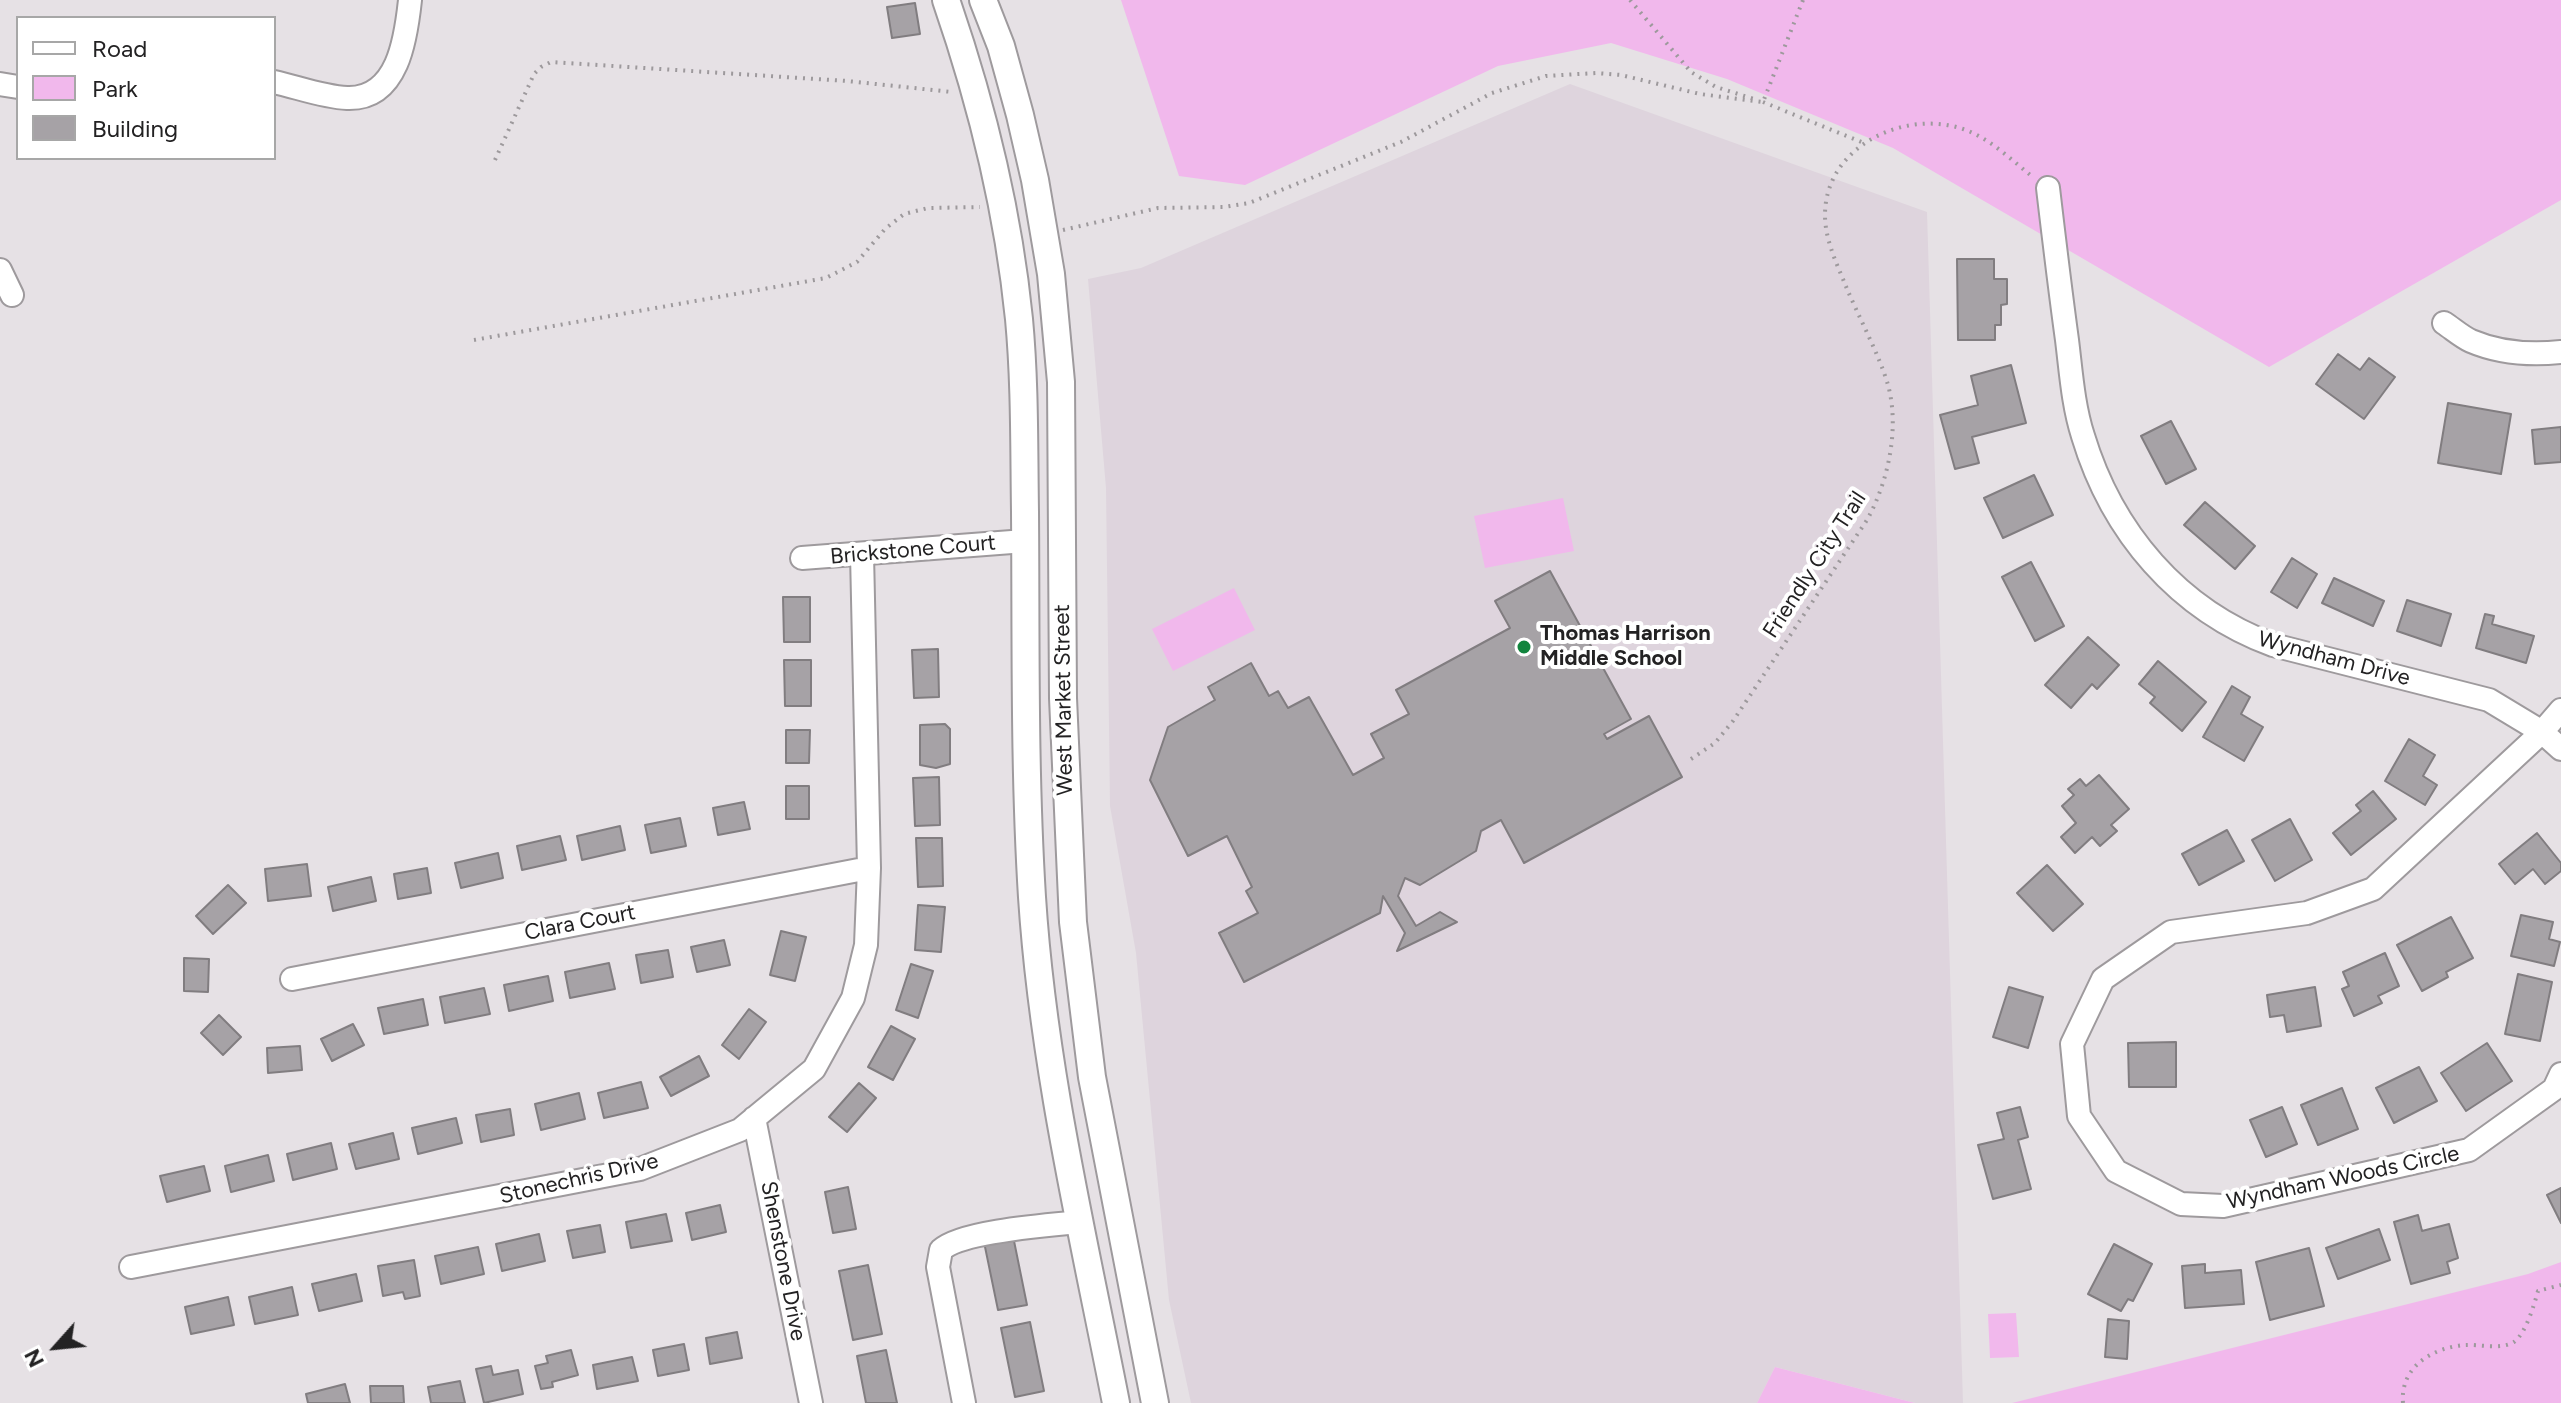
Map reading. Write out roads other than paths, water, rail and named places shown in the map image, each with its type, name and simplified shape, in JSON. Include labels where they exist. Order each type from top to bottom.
[{"type":"main road","name":"West Market Street","points":[[946,0],[978,99],[1002,207],[1015,287],[1021,350],[1026,744],[1034,913],[1050,1057],[1116,1403]]},
{"type":"main road","name":"West Market Street","points":[[983,0],[995,28],[1016,100],[1045,234],[1056,311],[1061,382],[1063,728],[1073,922],[1096,1101],[1155,1403]]},
{"type":"street","points":[[276,82],[345,98],[360,97],[374,91],[389,78],[398,59],[410,0]]},
{"type":"street","name":"Wyndham Drive","points":[[2048,188],[2073,390],[2082,433],[2110,504],[2127,531],[2174,586],[2225,625],[2249,637],[2474,695],[2504,707],[2542,732]]},
{"type":"street","points":[[0,270],[12,295]]},
{"type":"street","points":[[2444,323],[2470,341],[2506,351],[2561,352]]},
{"type":"street","name":"Brickstone Court","points":[[802,558],[1025,541]]},
{"type":"street","name":"Stonechris Drive","points":[[131,1267],[640,1169],[740,1130],[814,1069],[853,998],[866,945],[869,868],[862,554]]},
{"type":"street","name":"Wyndham Woods Circle","points":[[2561,710],[2542,732],[2373,889],[2307,913],[2171,932],[2103,979],[2072,1044],[2079,1116],[2116,1171],[2181,1204],[2223,1206],[2469,1150],[2554,1089],[2561,1074]]},
{"type":"street","points":[[2542,732],[2561,749]]},
{"type":"street","name":"Clara Court","points":[[292,979],[869,868]]},
{"type":"street","name":"Shenstone Drive","points":[[754,1118],[811,1403]]},
{"type":"street","points":[[964,1403],[938,1267],[941,1250],[948,1243],[971,1238],[1080,1222]]},
{"type":"place","name":"Thomas Harrison Middle School","points":[[1524,647]]}]
